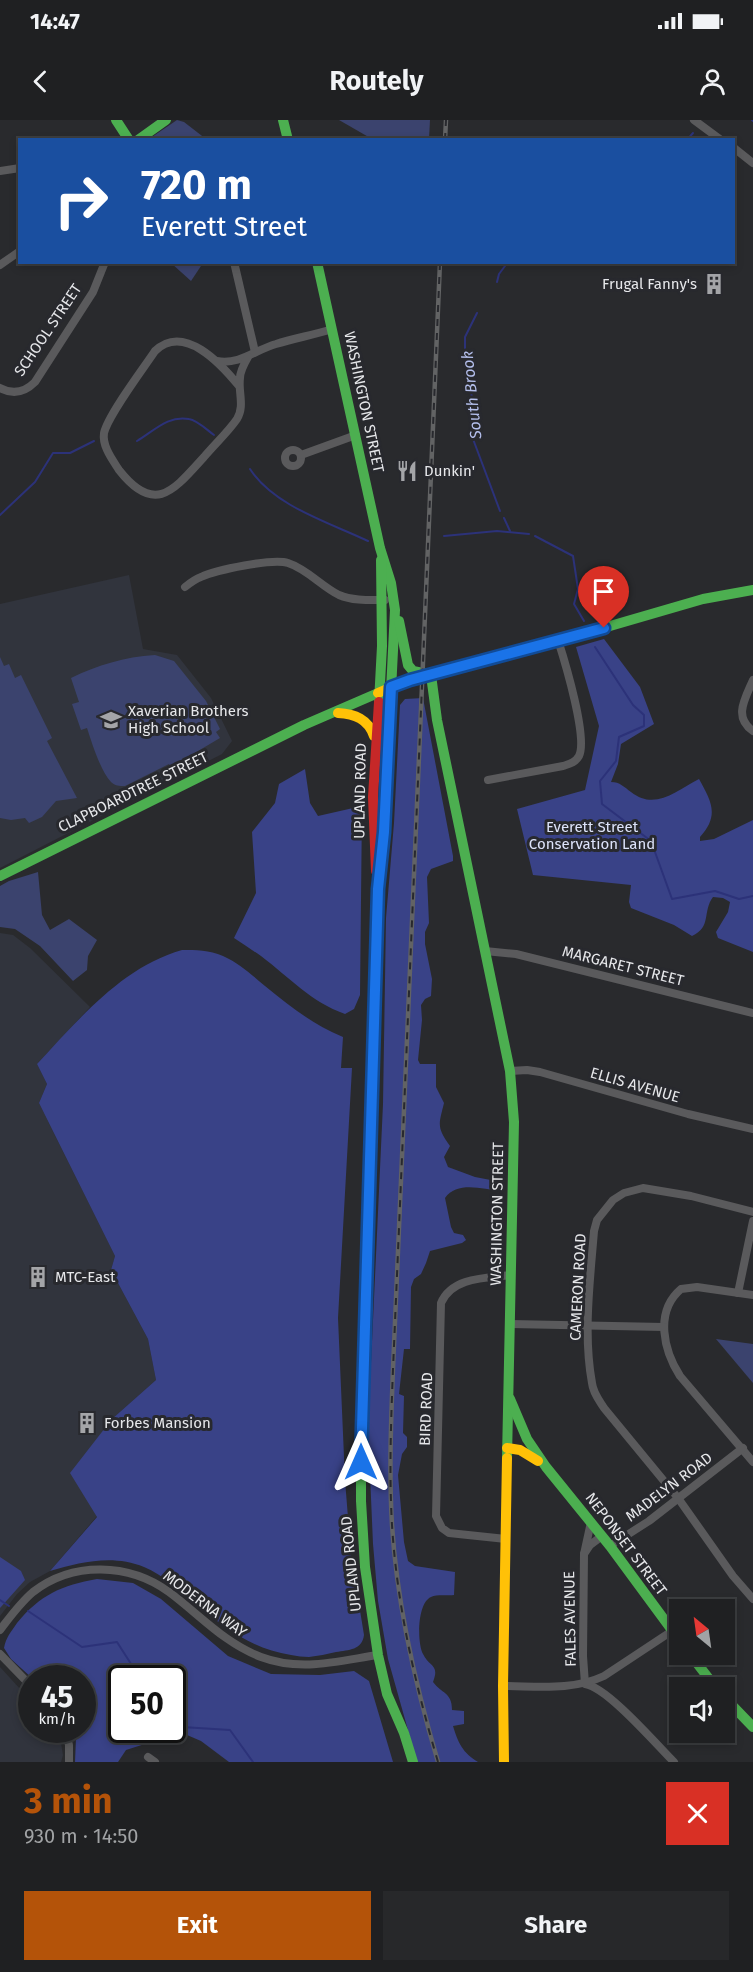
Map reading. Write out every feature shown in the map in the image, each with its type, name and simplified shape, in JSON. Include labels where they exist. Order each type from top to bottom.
[{"type":"main road","points":[[116,120],[128,138]]},
{"type":"main road","points":[[141,138],[166,120]]},
{"type":"main road","points":[[283,120],[288,138]]},
{"type":"main road","name":"WASHINGTON STREET","points":[[317,264],[380,548],[395,601],[396,619],[391,687]]},
{"type":"main road","name":"WASHINGTON STREET","points":[[379,693],[382,600],[380,548]]},
{"type":"main road","name":"CLAPBOARDTREE STREET","points":[[0,876],[304,725],[391,687],[703,599],[753,590]]},
{"type":"main road","points":[[395,601],[408,665],[418,673],[431,675]]},
{"type":"main road","name":"WASHINGTON STREET","points":[[431,675],[437,720],[510,1071],[514,1122],[503,1686],[504,1762]]},
{"type":"main road","name":"UPLAND ROAD","points":[[391,687],[384,832],[378,889],[360,1452],[361,1501],[365,1567],[378,1656],[387,1694],[404,1733],[413,1762]]},
{"type":"main road","name":"UPLAND ROAD","points":[[378,889],[373,821],[379,693]]},
{"type":"main road","points":[[335,712],[351,714],[363,719],[370,726],[375,740]]},
{"type":"main road","name":"NEPONSET STREET","points":[[508,1396],[527,1439],[546,1467],[610,1546],[669,1627]]},
{"type":"main road","points":[[507,1444],[527,1439]]},
{"type":"main road","name":"NEPONSET STREET","points":[[507,1444],[532,1456],[546,1467]]},
{"type":"main road","points":[[698,1665],[708,1677]]},
{"type":"main road","points":[[735,1708],[753,1727]]},
{"type":"street","points":[[694,120],[718,138]]},
{"type":"street","points":[[735,149],[753,163]]},
{"type":"street","points":[[0,171],[18,168]]},
{"type":"street","points":[[0,265],[18,252]]},
{"type":"street","name":"SCHOOL STREET","points":[[0,388],[17,392],[30,387],[35,382],[93,292],[104,264]]},
{"type":"street","points":[[234,264],[251,355],[241,370],[239,386],[242,403],[238,416],[179,484],[165,493],[158,495],[143,493],[132,485],[110,457],[104,436],[109,420],[161,345],[172,341],[188,344],[216,361],[239,386]]},
{"type":"street","points":[[216,361],[232,362],[275,344],[332,329]]},
{"type":"street","points":[[301,455],[356,435]]},
{"type":"street","points":[[185,587],[210,574],[281,561],[300,569],[338,594],[352,598],[395,601]]},
{"type":"street","points":[[488,780],[563,766],[573,763],[579,755],[580,733],[558,640]]},
{"type":"street","points":[[753,680],[741,714],[742,721],[753,731]]},
{"type":"street","name":"MARGARET STREET","points":[[485,951],[516,954],[753,1013]]},
{"type":"street","name":"ELLIS AVENUE","points":[[510,1071],[540,1072],[688,1114],[753,1129]]},
{"type":"street","name":"CAMERON ROAD","points":[[753,1212],[657,1189],[643,1188],[624,1192],[604,1209],[597,1220],[593,1242],[588,1337],[592,1385],[596,1396],[678,1498],[733,1576],[753,1599]]},
{"type":"street","points":[[738,1293],[753,1221]]},
{"type":"street","name":"BIRD ROAD","points":[[506,1539],[449,1533],[442,1528],[436,1516],[441,1303],[445,1295],[465,1282],[511,1275]]},
{"type":"street","points":[[753,1295],[697,1287],[681,1289],[666,1309],[664,1327],[671,1362],[680,1377],[753,1462]]},
{"type":"street","points":[[510,1324],[664,1327]]},
{"type":"street","name":"MADELYN ROAD","points":[[610,1546],[649,1521],[742,1448]]},
{"type":"street","name":"FALES AVENUE","points":[[585,1684],[584,1554],[591,1522]]},
{"type":"street","name":"FALES AVENUE","points":[[584,1554],[590,1545],[602,1536]]},
{"type":"street","name":"MODERNA WAY","points":[[0,1630],[21,1604],[43,1585],[86,1570],[118,1570],[133,1573],[154,1582],[221,1635],[245,1651],[263,1658],[293,1665],[312,1665],[378,1656]]},
{"type":"street","points":[[585,1684],[604,1676],[669,1633]]},
{"type":"street","points":[[0,1654],[18,1673]]},
{"type":"street","points":[[503,1686],[569,1687],[592,1684],[609,1697],[674,1762]]},
{"type":"street","points":[[68,1743],[69,1762]]},
{"type":"shaded area","points":[[177,120],[184,122],[205,138],[150,138]]},
{"type":"shaded area","points":[[339,120],[430,120],[429,138],[370,138]]},
{"type":"shaded area","points":[[172,264],[202,264],[191,281]]},
{"type":"shaded area","name":"Xaverian Brothers High School","points":[[129,575],[143,649],[177,655],[211,698],[232,741],[222,754],[0,868],[0,604]]},
{"type":"shaded area","points":[[155,655],[174,661],[206,701],[220,729],[216,732],[220,738],[171,767],[169,764],[125,786],[116,785],[103,771],[87,728],[81,730],[72,704],[79,702],[71,678],[112,662]]},
{"type":"shaded area","points":[[0,657],[4,666],[9,664],[15,678],[21,675],[52,738],[47,741],[77,798],[56,801],[42,817],[29,823],[25,818],[11,820],[0,818]]},
{"type":"shaded area","points":[[38,872],[42,915],[50,930],[69,919],[97,940],[88,956],[87,970],[73,981],[40,946],[15,929],[0,927],[0,886]]},
{"type":"shaded area","points":[[0,933],[13,935],[30,948],[90,1007],[37,1064],[47,1084],[39,1103],[115,1256],[111,1270],[148,1339],[156,1380],[112,1419],[97,1516],[50,1571],[30,1582],[17,1594],[0,1616]]},
{"type":"shaded area","points":[[716,1339],[753,1344],[753,1383]]},
{"type":"shaded area","points":[[0,1667],[18,1687],[18,1743],[61,1743],[63,1755],[61,1762],[0,1762]]},
{"type":"green space","name":"Everett Street Conservation Land","points":[[604,639],[640,687],[654,724],[621,744],[618,764],[611,782],[649,800],[665,797],[699,779],[712,808],[710,822],[700,837],[700,841],[714,839],[753,820],[753,952],[718,938],[716,932],[728,912],[730,902],[723,898],[713,897],[705,924],[692,936],[674,925],[631,908],[629,902],[631,885],[533,875],[517,809],[585,790],[599,726],[576,647]]},
{"type":"green space","points":[[423,698],[453,861],[431,869],[427,877],[429,923],[425,932],[425,944],[432,979],[431,996],[421,1005],[422,1020],[418,1060],[420,1064],[436,1064],[436,1087],[444,1103],[440,1125],[442,1134],[450,1146],[444,1157],[448,1167],[475,1177],[501,1182],[501,1191],[463,1188],[456,1189],[445,1198],[454,1233],[463,1235],[466,1240],[430,1251],[421,1274],[414,1279],[411,1287],[410,1349],[404,1349],[399,1394],[404,1396],[403,1433],[407,1437],[407,1447],[402,1454],[398,1475],[408,1561],[415,1566],[455,1572],[454,1595],[431,1597],[426,1601],[419,1624],[420,1641],[423,1654],[435,1672],[433,1682],[448,1696],[452,1710],[464,1711],[464,1724],[453,1726],[462,1747],[478,1762],[417,1762],[388,1659],[378,1601],[373,1544],[368,1428],[383,1104],[386,918],[400,705],[405,699]]},
{"type":"green space","points":[[305,769],[310,803],[318,816],[362,806],[360,995],[354,1009],[345,1014],[311,996],[261,956],[234,938],[256,893],[252,832],[275,803],[279,784]]},
{"type":"green space","points":[[182,950],[208,951],[229,959],[302,1014],[343,1037],[341,1068],[352,1068],[338,1318],[345,1480],[351,1555],[364,1635],[361,1644],[350,1650],[307,1657],[277,1652],[251,1643],[207,1613],[158,1574],[132,1563],[97,1561],[50,1571],[97,1517],[70,1473],[112,1419],[156,1380],[148,1339],[111,1270],[115,1256],[39,1103],[47,1084],[37,1064],[85,1013],[121,982],[160,958]]},
{"type":"green space","points":[[0,1557],[21,1571],[25,1580],[0,1608]]},
{"type":"green space","points":[[97,1579],[133,1583],[161,1599],[228,1656],[271,1674],[320,1675],[354,1671],[369,1681],[393,1762],[229,1762],[201,1741],[186,1735],[186,1665],[108,1665],[108,1743],[148,1743],[126,1750],[118,1762],[75,1762],[76,1743],[96,1743],[96,1665],[18,1665],[4,1648],[7,1638],[17,1623],[34,1605],[52,1593],[73,1584]]},
{"type":"waterway","name":"South Brook","points":[[689,138],[693,133]]},
{"type":"waterway","name":"South Brook","points":[[497,282],[505,266]]},
{"type":"waterway","name":"South Brook","points":[[477,313],[465,337],[465,359],[471,379],[473,439],[500,511]]},
{"type":"waterway","points":[[137,441],[162,425],[181,418],[195,421],[214,435]]},
{"type":"waterway","points":[[0,515],[35,482],[53,453],[70,453],[94,441]]},
{"type":"waterway","points":[[250,469],[260,482],[287,503],[368,541]]},
{"type":"waterway","name":"South Brook","points":[[504,518],[510,531]]},
{"type":"waterway","points":[[444,536],[497,531],[529,534]]},
{"type":"waterway","points":[[535,536],[573,556],[578,589],[574,604],[584,621]]},
{"type":"waterway","points":[[595,647],[633,705],[644,715],[644,726],[619,737],[616,761],[600,781],[602,804],[651,841],[672,899],[715,891],[739,899],[753,896]]},
{"type":"waterway","points":[[0,1600],[9,1606]]},
{"type":"waterway","points":[[28,1611],[82,1647],[117,1642],[132,1665]]},
{"type":"waterway","points":[[186,1727],[230,1730],[253,1762]]},
{"type":"railway","points":[[445,138],[446,120]]},
{"type":"railway","points":[[438,1762],[415,1674],[398,1585],[394,1555],[390,1466],[440,264]]},
{"type":"traffic: fast","points":[[116,120],[128,138]]},
{"type":"traffic: fast","points":[[141,138],[166,120]]},
{"type":"traffic: fast","points":[[283,120],[288,138]]},
{"type":"traffic: fast","points":[[317,264],[380,548],[391,583],[395,610],[384,832],[378,889],[375,983]]},
{"type":"traffic: fast","points":[[379,702],[382,646],[381,560]]},
{"type":"traffic: fast","points":[[555,642],[703,599],[753,590]]},
{"type":"traffic: fast","points":[[399,621],[408,665],[413,671],[428,674]]},
{"type":"traffic: fast","points":[[431,675],[437,720],[510,1071],[514,1122],[507,1458]]},
{"type":"traffic: fast","points":[[0,876],[304,725],[378,693]]},
{"type":"traffic: fast","points":[[510,1399],[527,1439],[546,1467],[610,1546],[669,1626]]},
{"type":"traffic: fast","points":[[361,1458],[365,1567],[378,1655],[387,1694],[404,1733],[413,1762]]},
{"type":"traffic: fast","points":[[698,1665],[708,1677]]},
{"type":"traffic: fast","points":[[735,1708],[753,1727]]},
{"type":"traffic: slow","points":[[378,693],[403,682],[555,642]]},
{"type":"traffic: slow","points":[[338,713],[360,718],[368,725],[374,736]]},
{"type":"traffic: slow","points":[[361,1458],[369,1165]]},
{"type":"traffic: slow","points":[[507,1448],[520,1450],[538,1461]]},
{"type":"traffic: slow","points":[[504,1762],[507,1458]]},
{"type":"traffic: jam","points":[[376,871],[373,797],[379,702]]},
{"type":"traffic: jam","points":[[369,1165],[375,983]]},
{"type":"place","name":"Frugal Fanny's","points":[[714,284]]},
{"type":"place","name":"Dunkin'","points":[[407,471]]},
{"type":"place","name":"Xaverian Brothers High School","points":[[111,720]]},
{"type":"place","name":"MTC-East","points":[[38,1277]]},
{"type":"place","name":"Forbes Mansion","points":[[87,1423]]},
{"type":"route","points":[[361,1462],[361,1399],[378,889],[384,832],[391,687],[604,628]]}]
